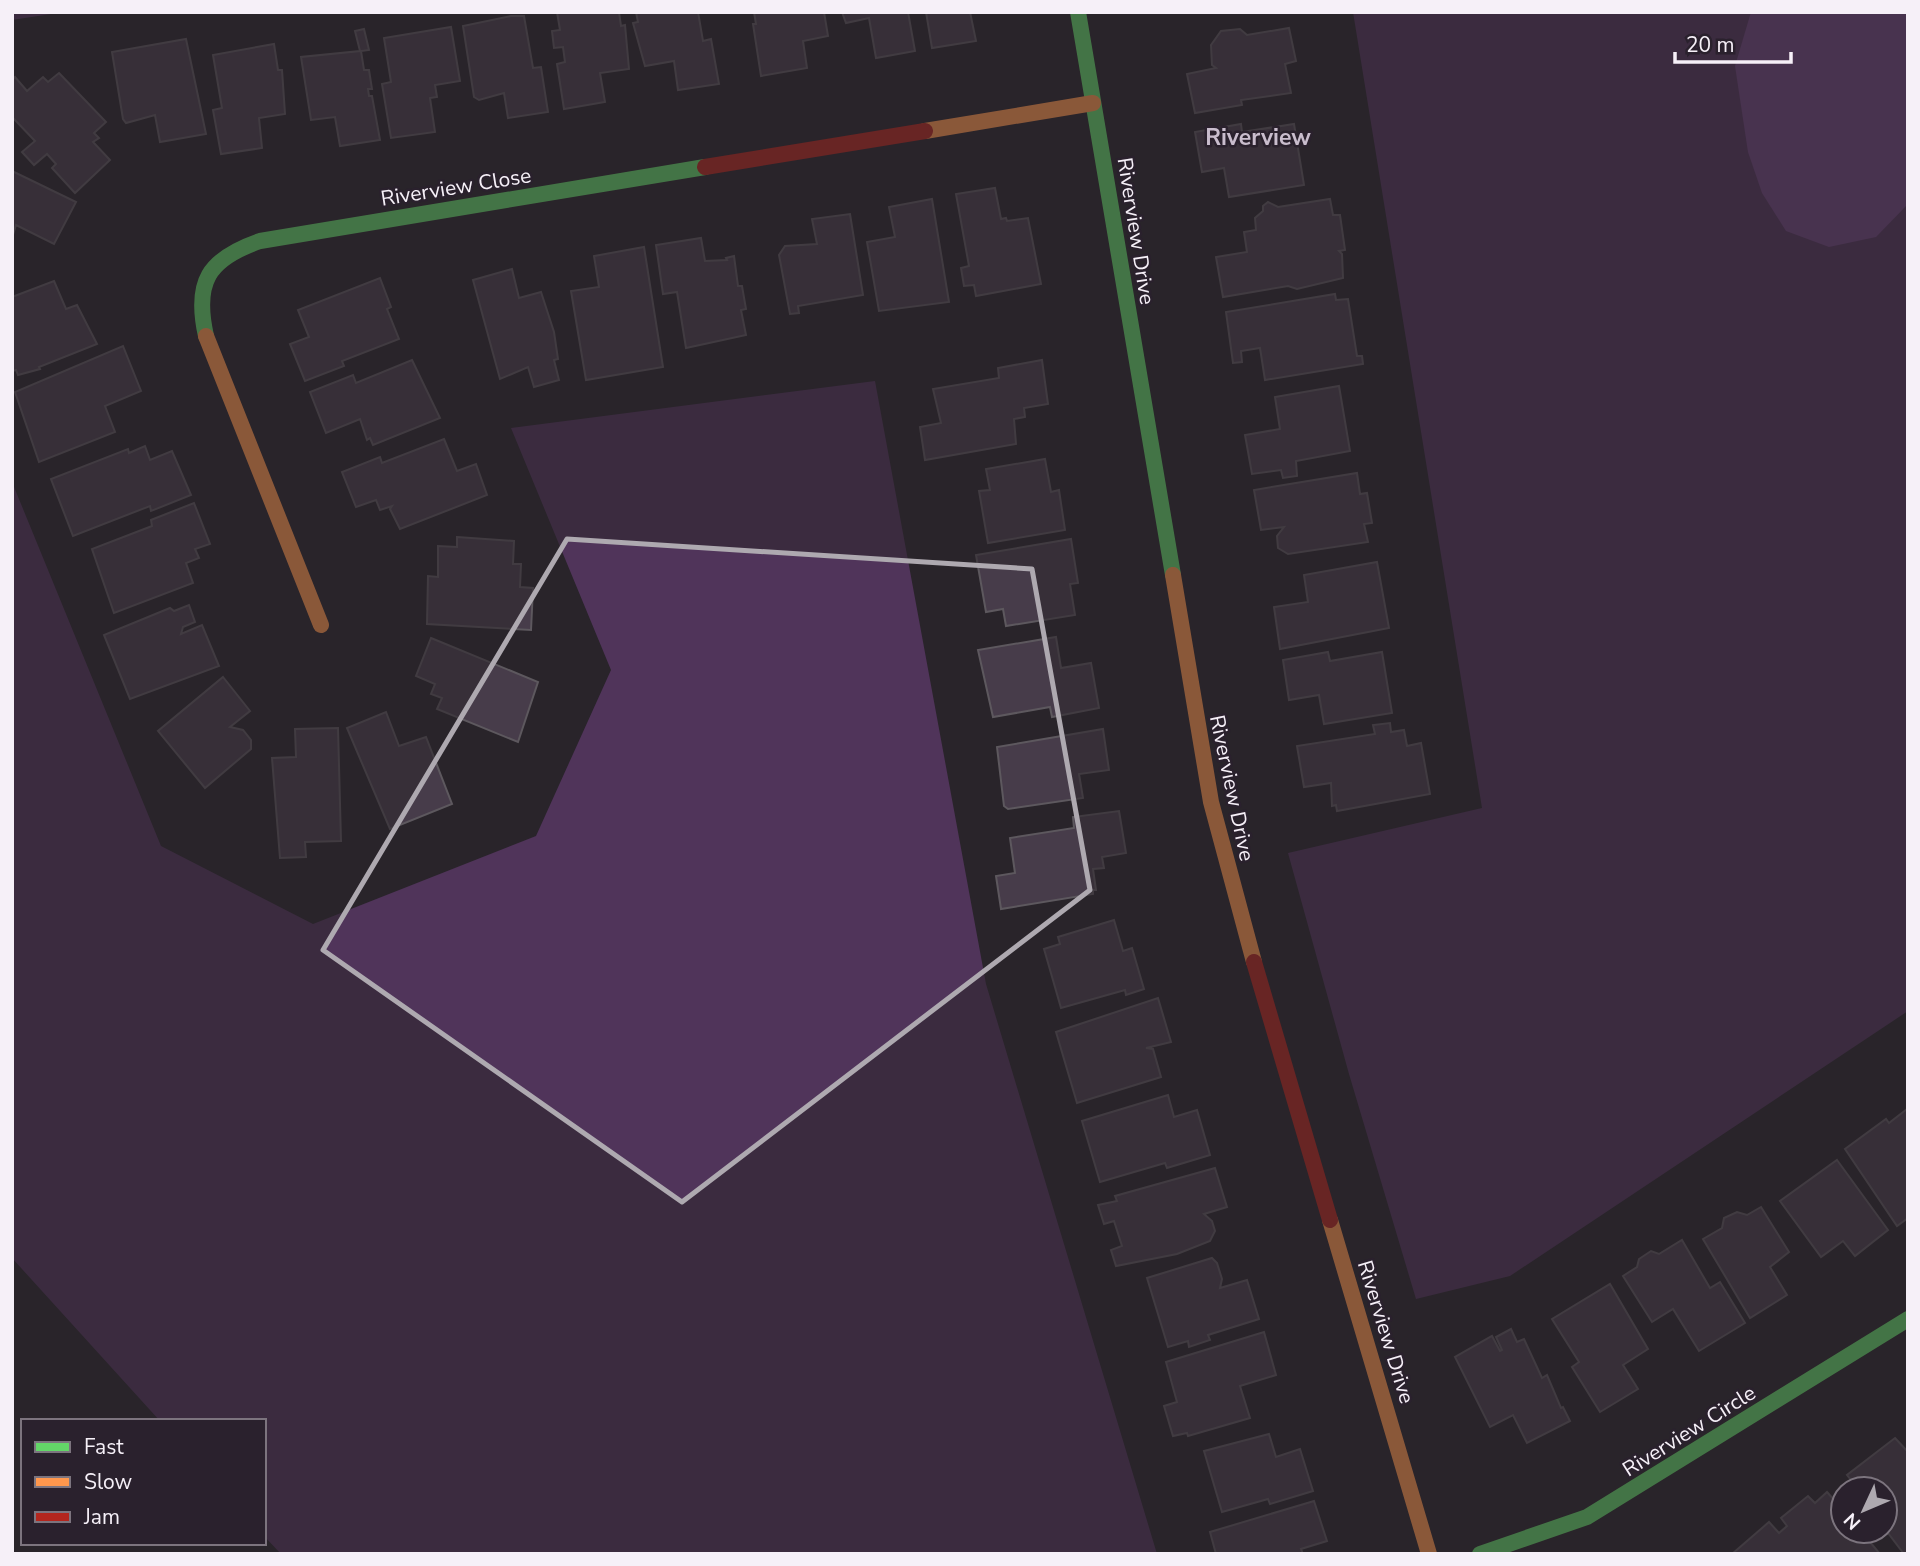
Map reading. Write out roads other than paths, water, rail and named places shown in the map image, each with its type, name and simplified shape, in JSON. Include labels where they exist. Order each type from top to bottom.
[{"type":"street","name":"Riverview Drive","points":[[1078,12],[1214,816],[1230,882],[1429,1554]]},
{"type":"street","name":"Riverview Close","points":[[321,625],[204,333],[200,293],[205,276],[222,257],[240,247],[260,241],[1093,103]]},
{"type":"street","name":"Riverview Circle","points":[[1480,1554],[1587,1517],[1908,1319]]},
{"type":"district","name":"Riverview","points":[[1258,137]]}]
